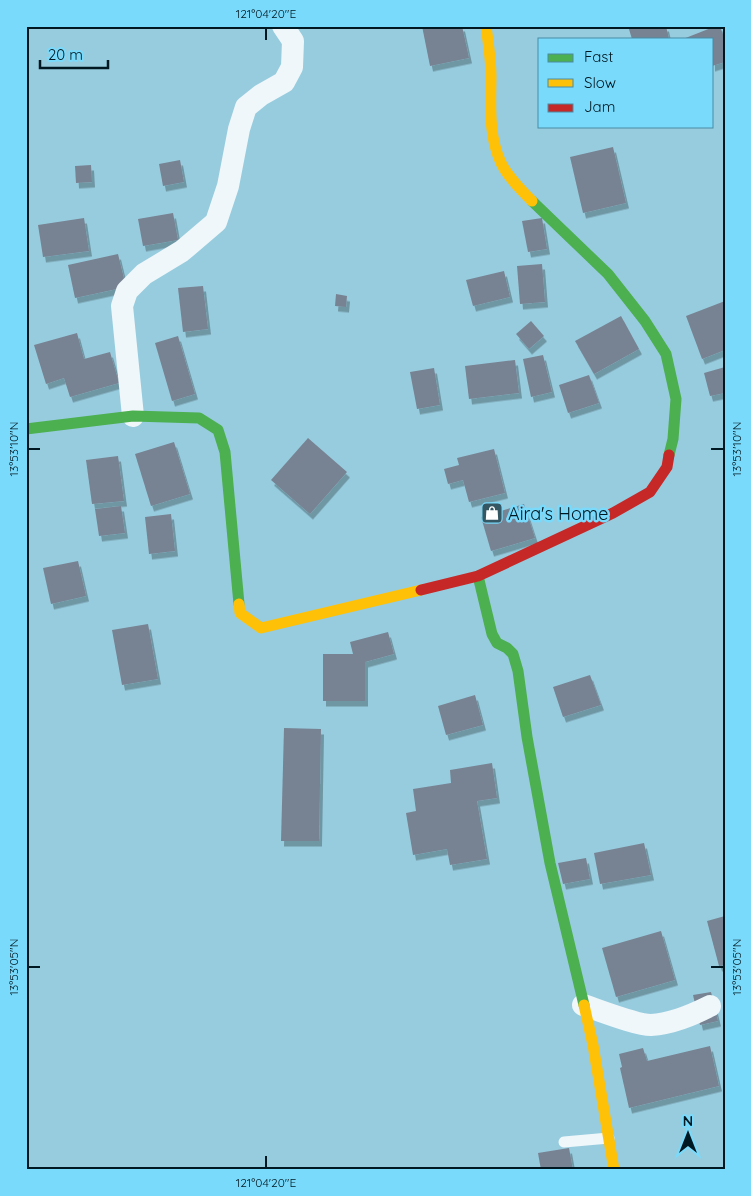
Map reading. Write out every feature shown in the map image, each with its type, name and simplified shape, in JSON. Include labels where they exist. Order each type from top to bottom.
[{"type":"street","points":[[133,416],[122,306],[127,291],[144,274],[182,251],[216,222],[228,186],[239,129],[246,107],[261,95],[284,82],[292,67],[293,41],[284,26]]},
{"type":"street","points":[[26,429],[133,416],[199,418],[218,430],[225,452],[240,612],[261,628],[478,576],[613,513],[650,492],[667,466],[673,438],[676,399],[666,354],[646,321],[608,274],[519,188],[501,163],[493,135],[490,109],[491,74],[486,26]]},
{"type":"street","points":[[478,576],[492,634],[497,643],[507,648],[513,654],[518,671],[526,737],[550,863],[592,1044],[614,1170]]},
{"type":"street","points":[[583,1005],[649,1025],[669,1022],[692,1015],[710,1006]]},
{"type":"lane","points":[[564,1142],[609,1138]]},
{"type":"building","points":[[422,26],[462,26],[469,58],[430,66]]},
{"type":"building","points":[[628,26],[666,26],[669,38],[632,38]]},
{"type":"building","points":[[720,26],[725,40],[725,62],[714,65],[714,38],[686,38]]},
{"type":"building","points":[[613,147],[626,203],[583,213],[570,157]]},
{"type":"building","points":[[180,160],[184,182],[163,186],[159,164]]},
{"type":"building","points":[[91,165],[92,182],[76,183],[75,166]]},
{"type":"building","points":[[173,213],[178,240],[143,246],[138,219]]},
{"type":"building","points":[[84,218],[89,251],[43,257],[38,225]]},
{"type":"building","points":[[542,218],[547,249],[528,252],[522,221]]},
{"type":"building","points":[[118,254],[126,287],[75,298],[68,265]]},
{"type":"building","points":[[542,264],[545,302],[520,304],[517,266]]},
{"type":"building","points":[[504,271],[510,297],[473,306],[466,280]]},
{"type":"building","points":[[203,286],[208,329],[183,332],[178,288]]},
{"type":"building","points":[[336,294],[347,296],[346,307],[335,306]]},
{"type":"building","points":[[725,301],[725,350],[702,359],[686,316]]},
{"type":"building","points":[[621,316],[639,349],[594,374],[575,341]]},
{"type":"building","points":[[531,321],[544,336],[529,349],[516,334]]},
{"type":"building","points":[[77,333],[84,359],[110,352],[119,383],[70,397],[64,378],[46,384],[34,345]]},
{"type":"building","points":[[178,336],[195,394],[172,401],[155,343]]},
{"type":"building","points":[[543,355],[552,392],[531,397],[523,359]]},
{"type":"building","points":[[515,360],[519,393],[469,399],[465,366]]},
{"type":"building","points":[[725,367],[725,393],[710,396],[704,373]]},
{"type":"building","points":[[434,368],[440,405],[417,409],[410,372]]},
{"type":"building","points":[[589,375],[599,403],[568,413],[559,385]]},
{"type":"building","points":[[308,438],[347,472],[310,514],[271,480]]},
{"type":"building","points":[[174,442],[190,494],[151,506],[135,454]]},
{"type":"building","points":[[494,449],[505,493],[469,502],[463,480],[448,484],[444,469],[459,465],[457,458]]},
{"type":"building","points":[[118,456],[124,501],[92,504],[86,460]]},
{"type":"building","points":[[524,504],[535,538],[491,551],[481,517]]},
{"type":"building","points":[[121,506],[125,533],[99,536],[95,509]]},
{"type":"building","points":[[171,514],[175,551],[149,554],[145,517]]},
{"type":"building","points":[[78,561],[86,596],[51,604],[43,568]]},
{"type":"building","points":[[148,624],[158,679],[122,685],[112,630]]},
{"type":"building","points":[[388,632],[394,654],[365,662],[365,701],[323,701],[323,654],[353,654],[350,642]]},
{"type":"building","points":[[590,675],[601,705],[563,717],[553,687]]},
{"type":"building","points":[[475,695],[483,725],[446,735],[438,706]]},
{"type":"building","points":[[284,728],[321,729],[319,841],[281,841]]},
{"type":"building","points":[[492,763],[497,798],[477,801],[487,859],[450,865],[447,849],[413,855],[406,813],[416,811],[413,789],[451,783],[450,770]]},
{"type":"building","points":[[644,843],[651,875],[600,884],[594,853]]},
{"type":"building","points":[[586,858],[590,879],[563,884],[558,863]]},
{"type":"building","points":[[725,916],[725,965],[719,966],[707,921]]},
{"type":"building","points":[[661,931],[675,980],[616,997],[602,948]]},
{"type":"building","points":[[711,992],[718,1021],[700,1025],[693,995]]},
{"type":"building","points":[[710,1046],[719,1086],[629,1108],[620,1068],[622,1067],[619,1054],[643,1048],[647,1061]]},
{"type":"building","points":[[569,1148],[573,1170],[541,1170],[538,1153]]},
{"type":"traffic: fast","points":[[532,201],[608,274],[645,321],[666,354],[676,399],[673,439],[669,455]]},
{"type":"traffic: fast","points":[[26,429],[133,416],[199,418],[218,430],[225,452],[239,604]]},
{"type":"traffic: fast","points":[[478,576],[492,634],[497,643],[507,648],[513,654],[518,671],[527,737],[550,863],[584,1005]]},
{"type":"traffic: slow","points":[[486,26],[494,142],[504,168],[532,201]]},
{"type":"traffic: slow","points":[[239,604],[240,613],[261,628],[421,590]]},
{"type":"traffic: slow","points":[[584,1005],[593,1045],[614,1170]]},
{"type":"traffic: jam","points":[[421,590],[478,576],[613,513],[650,492],[667,467],[669,455]]},
{"type":"place","name":"Aira's Home","points":[[492,513]]}]
